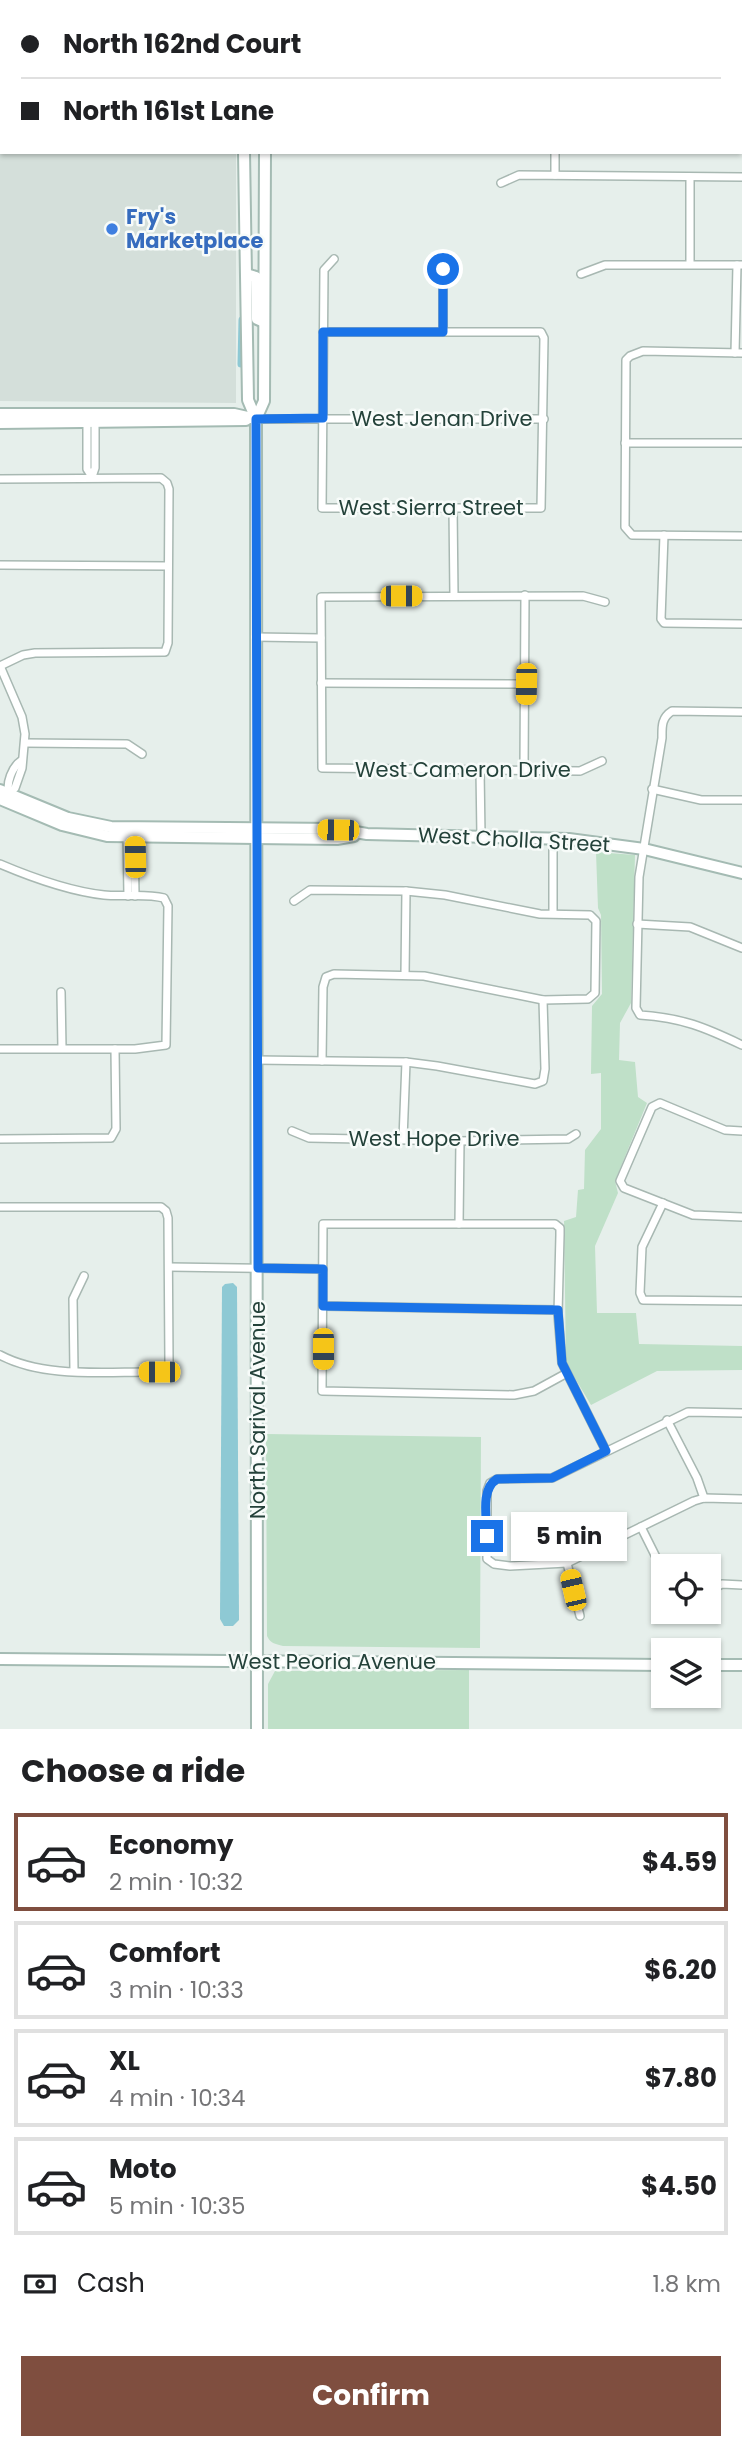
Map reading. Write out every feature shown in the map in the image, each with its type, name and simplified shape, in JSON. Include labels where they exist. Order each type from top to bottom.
[{"type":"main road","name":"North Sarival Avenue","points":[[244,154],[248,400],[256,419],[257,1729]]},
{"type":"main road","name":"North Sarival Avenue","points":[[256,419],[264,401],[265,154]]},
{"type":"main road","points":[[246,274],[256,277],[257,319],[264,322]]},
{"type":"main road","name":"West Jenan Drive","points":[[0,414],[91,420]]},
{"type":"main road","name":"West Jenan Drive","points":[[0,423],[256,419]]},
{"type":"main road","name":"West Cholla Street","points":[[4,796],[79,822],[130,833],[255,833],[337,839],[367,834],[553,837],[644,849],[742,873]]},
{"type":"main road","name":"West Peoria Avenue","points":[[0,1659],[651,1665]]},
{"type":"main road","points":[[721,1665],[742,1665]]},
{"type":"street","points":[[555,154],[555,175]]},
{"type":"street","points":[[502,183],[519,175],[742,177]]},
{"type":"street","points":[[690,177],[690,264]]},
{"type":"street","points":[[437,257],[443,269],[443,332]]},
{"type":"street","points":[[323,418],[324,270],[334,259]]},
{"type":"street","points":[[581,274],[605,265],[740,265],[739,353],[643,351],[626,360],[625,527],[632,535],[742,536]]},
{"type":"street","points":[[323,332],[541,332],[544,338],[544,419]]},
{"type":"street","name":"West Sierra Street","points":[[323,418],[322,508],[541,508],[544,419]]},
{"type":"street","name":"West Jenan Drive","points":[[256,419],[544,419]]},
{"type":"street","points":[[91,420],[87,469],[92,477]]},
{"type":"street","points":[[625,443],[742,443]]},
{"type":"street","points":[[0,479],[161,478],[169,489],[168,643],[165,652],[35,653],[23,655],[0,666],[22,716],[25,743],[22,761],[16,764],[4,796]]},
{"type":"street","points":[[453,508],[454,596]]},
{"type":"street","points":[[664,535],[661,619],[664,623],[742,624]]},
{"type":"street","points":[[0,565],[168,566]]},
{"type":"street","points":[[524,770],[525,595]]},
{"type":"street","points":[[526,684],[321,683],[321,597],[583,596],[605,602]]},
{"type":"street","points":[[255,637],[321,638]]},
{"type":"street","name":"West Cameron Drive","points":[[321,683],[322,768],[580,771],[602,761]]},
{"type":"street","points":[[742,712],[672,711],[665,715],[639,877],[636,1008],[640,1015],[671,1017],[701,1026],[742,1045]]},
{"type":"street","points":[[25,743],[127,744],[142,754]]},
{"type":"street","points":[[481,770],[481,836]]},
{"type":"street","points":[[652,789],[701,800],[742,800]]},
{"type":"street","points":[[130,833],[131,896]]},
{"type":"street","points":[[552,914],[553,837]]},
{"type":"street","points":[[0,864],[80,892],[164,898],[168,906],[166,1045],[115,1049],[0,1049]]},
{"type":"street","points":[[294,901],[310,890],[406,891],[445,895],[540,914],[590,915],[596,921],[595,993],[588,999],[543,999],[424,976],[334,974],[326,977],[323,986],[322,1061]]},
{"type":"street","points":[[405,975],[406,891]]},
{"type":"street","points":[[637,924],[690,927],[742,948]]},
{"type":"street","points":[[61,992],[62,1048]]},
{"type":"street","points":[[256,1060],[406,1062],[535,1084],[543,1081],[545,1069],[543,999]]},
{"type":"street","points":[[0,1139],[111,1138],[116,1129],[115,1049]]},
{"type":"street","points":[[403,1139],[406,1062]]},
{"type":"street","points":[[742,1131],[725,1130],[660,1103],[652,1107],[620,1181],[624,1188],[693,1215],[742,1217]]},
{"type":"street","name":"West Hope Drive","points":[[292,1131],[309,1138],[460,1141],[568,1139],[576,1134]]},
{"type":"street","points":[[459,1224],[460,1141]]},
{"type":"street","points":[[663,1203],[642,1247],[640,1293],[643,1300],[742,1301]]},
{"type":"street","points":[[0,1207],[161,1208],[166,1211],[169,1363],[159,1372],[49,1371],[27,1367],[0,1355]]},
{"type":"street","points":[[567,1373],[534,1391],[514,1395],[323,1391],[323,1224],[555,1224],[560,1228],[558,1310],[562,1363],[567,1373],[606,1451]]},
{"type":"street","points":[[169,1267],[323,1269]]},
{"type":"street","points":[[74,1371],[73,1299],[84,1276]]},
{"type":"street","points":[[323,1306],[558,1310]]},
{"type":"street","points":[[742,1413],[688,1412],[552,1478],[497,1479],[489,1483],[487,1559],[494,1564],[510,1566],[567,1563],[704,1498],[742,1499]]},
{"type":"street","points":[[667,1420],[697,1478],[704,1498]]},
{"type":"street","points":[[641,1527],[654,1554]]},
{"type":"street","points":[[567,1563],[580,1616]]},
{"type":"street","points":[[721,1585],[742,1584]]},
{"type":"shaded area","points":[[0,154],[236,154],[236,403],[0,401]]},
{"type":"green space","points":[[596,852],[635,855],[631,1003],[620,1023],[619,1060],[635,1062],[638,1097],[647,1103],[615,1181],[618,1193],[595,1246],[597,1313],[636,1313],[639,1344],[742,1346],[742,1370],[657,1371],[591,1405],[566,1363],[564,1221],[576,1217],[578,1190],[584,1189],[585,1150],[601,1129],[601,1073],[591,1074],[592,1006],[602,994],[601,915],[598,908]]},
{"type":"green space","points":[[266,1434],[481,1437],[480,1648],[283,1646],[270,1640],[267,1636]]},
{"type":"green space","points":[[469,1670],[469,1729],[268,1729],[268,1684],[275,1671]]},
{"type":"water","points":[[233,1283],[237,1287],[239,1620],[233,1626],[224,1626],[220,1619],[222,1287]]},
{"type":"waterway","points":[[241,364],[242,320]]},
{"type":"place","name":"Fry's Marketplace","points":[[112,229]]},
{"type":"route","points":[[443,269],[443,332],[323,332],[323,418],[256,419],[258,1268],[323,1269],[323,1306],[558,1310],[562,1363],[606,1451],[552,1478],[497,1479],[489,1483],[487,1536]]}]
